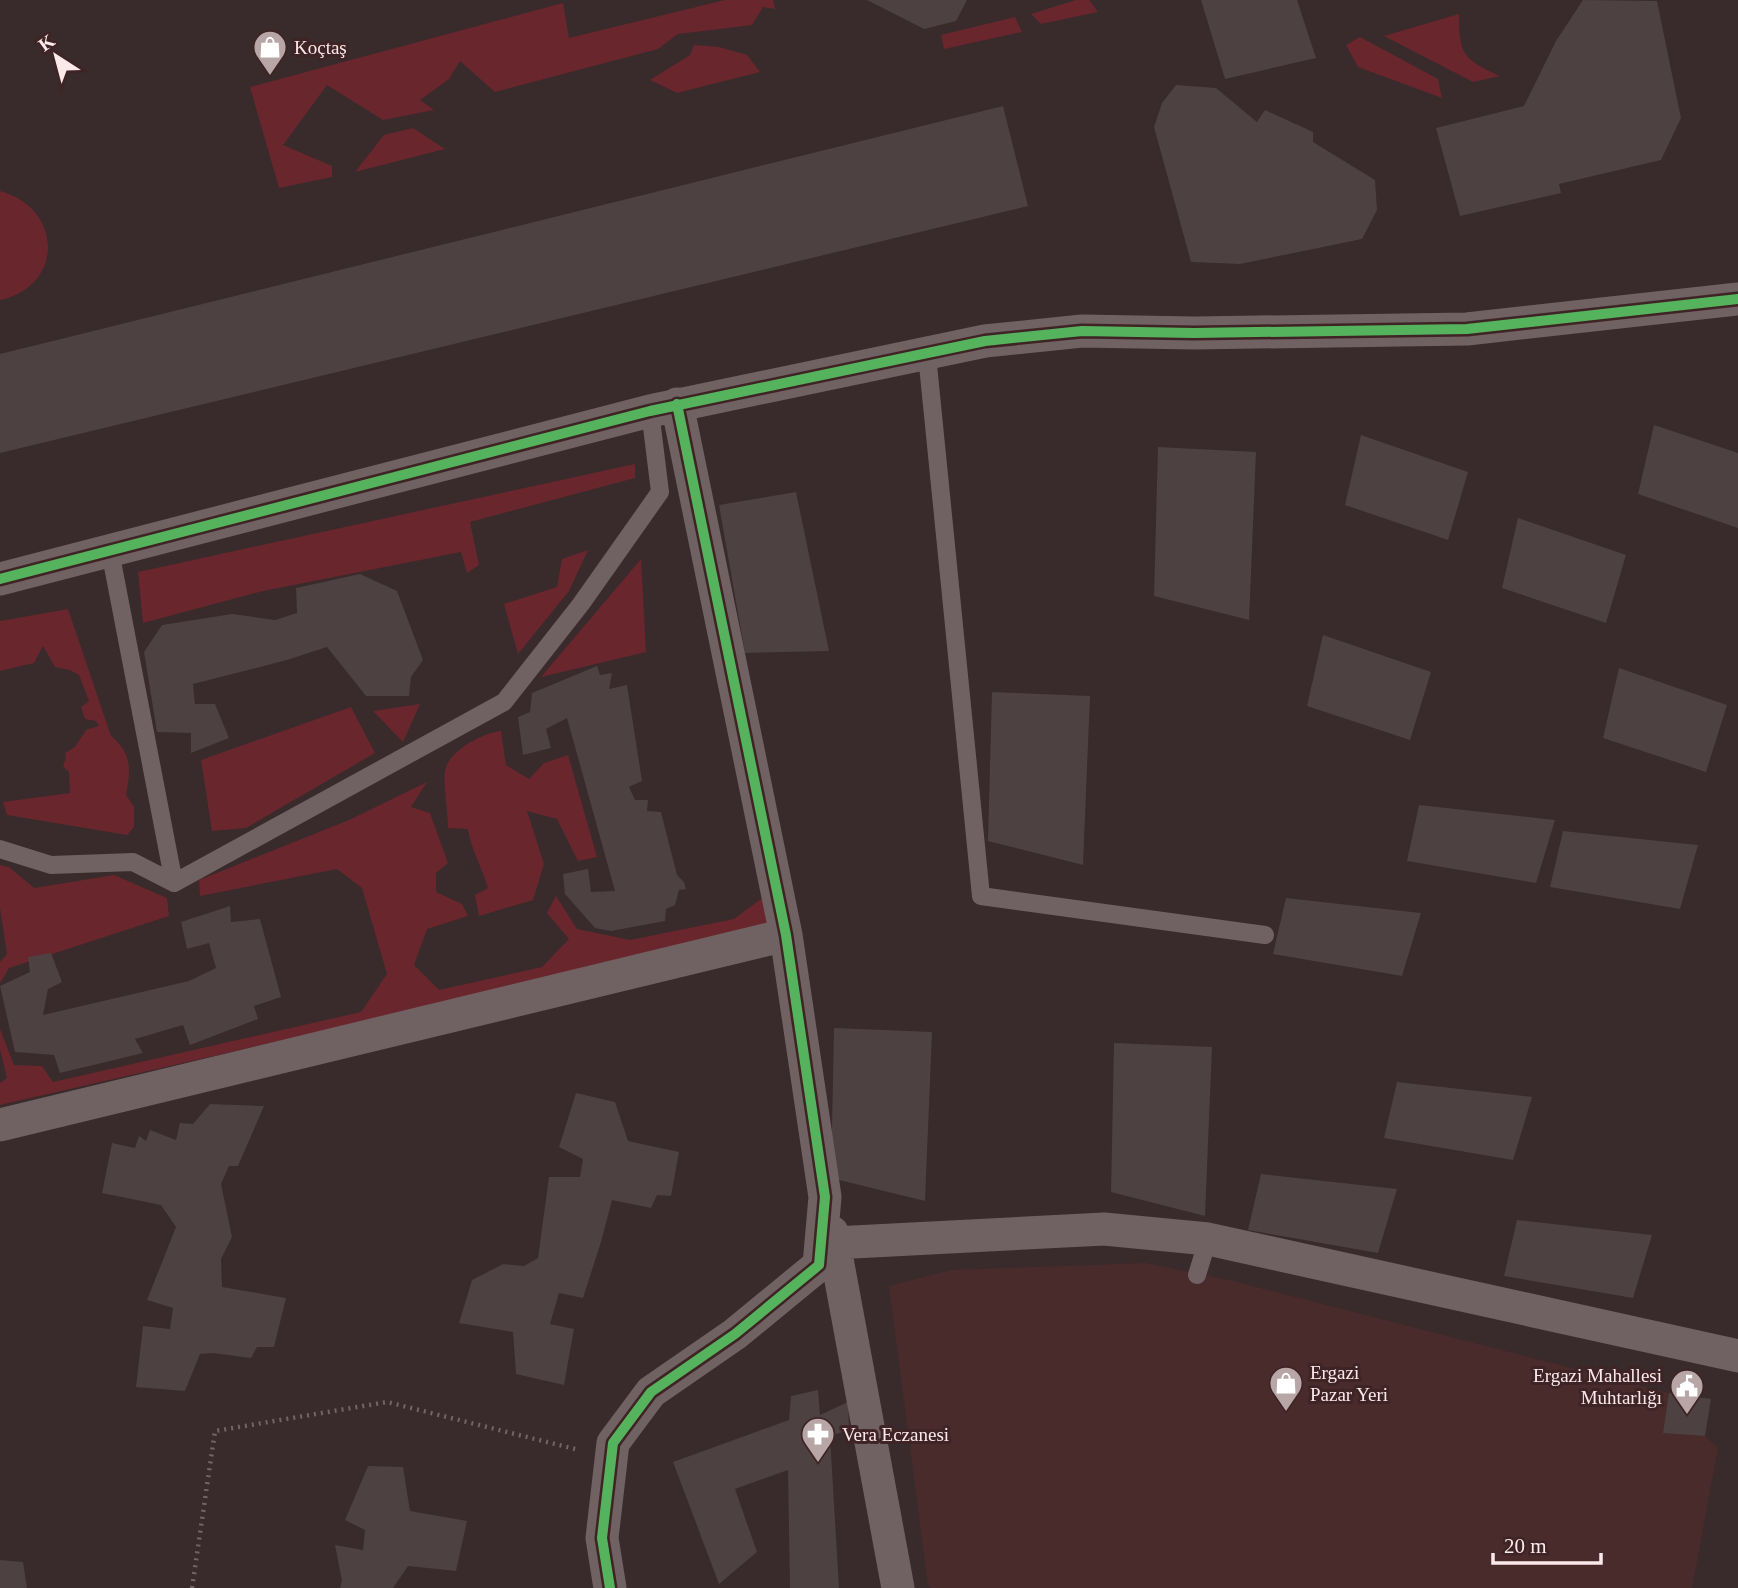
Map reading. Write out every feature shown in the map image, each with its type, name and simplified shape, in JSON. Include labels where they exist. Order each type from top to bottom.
[{"type":"street","points":[[0,579],[663,407],[985,341],[1083,331],[1194,333],[1467,329],[1738,299]]},
{"type":"street","points":[[663,407],[786,935],[825,1197],[898,1588]]},
{"type":"street","points":[[0,1125],[786,935]]},
{"type":"street","points":[[610,1588],[602,1538],[613,1443],[651,1392],[735,1334],[819,1265],[825,1197]]},
{"type":"street","points":[[834,1242],[1104,1229],[1208,1240],[1738,1356]]},
{"type":"lane","points":[[927,355],[981,896],[1265,935]]},
{"type":"lane","points":[[174,883],[504,702],[581,604],[660,492],[663,407]]},
{"type":"lane","points":[[110,551],[174,883]]},
{"type":"lane","points":[[0,849],[51,865],[133,862],[174,883]]},
{"type":"lane","points":[[1197,1275],[1208,1240]]},
{"type":"path","points":[[192,1588],[215,1431],[387,1402],[612,1458]]},
{"type":"shaded area","points":[[725,0],[773,0],[775,9],[763,7],[752,25],[678,34],[658,49],[495,92],[460,61],[449,79],[420,100],[434,110],[383,120],[327,85],[283,145],[332,166],[332,177],[279,188],[250,87],[563,3],[569,38]]},
{"type":"shaded area","points":[[1076,0],[1089,0],[1098,12],[1041,24],[1031,14]]},
{"type":"shaded area","points":[[1459,14],[1460,39],[1466,54],[1478,65],[1500,76],[1473,82],[1384,36]]},
{"type":"shaded area","points":[[1015,17],[1022,32],[944,49],[941,35]]},
{"type":"shaded area","points":[[1360,37],[1438,79],[1442,98],[1358,67],[1346,45]]},
{"type":"shaded area","points":[[694,45],[719,47],[747,55],[760,72],[677,93],[650,80],[690,55]]},
{"type":"shaded area","points":[[413,128],[445,149],[355,172],[384,135]]},
{"type":"shaded area","points":[[0,191],[21,200],[36,213],[45,229],[48,247],[45,264],[36,279],[21,292],[0,300]]},
{"type":"shaded area","points":[[635,464],[635,478],[470,522],[479,565],[467,573],[461,552],[263,591],[143,623],[138,572]]},
{"type":"shaded area","points":[[588,550],[569,591],[518,654],[504,604],[557,587],[562,559]]},
{"type":"shaded area","points":[[641,559],[646,652],[541,677]]},
{"type":"shaded area","points":[[68,609],[111,736],[123,749],[128,762],[126,795],[134,807],[134,827],[127,835],[7,815],[3,802],[70,793],[69,772],[63,766],[65,753],[75,747],[86,730],[99,726],[96,721],[85,719],[81,707],[89,701],[79,675],[55,667],[43,646],[34,663],[0,671],[0,621]]},
{"type":"shaded area","points":[[420,704],[403,742],[373,711]]},
{"type":"shaded area","points":[[351,707],[375,753],[246,828],[212,831],[201,760]]},
{"type":"shaded area","points":[[501,731],[506,765],[529,779],[544,763],[568,755],[597,857],[578,861],[557,819],[527,811],[544,864],[533,900],[479,916],[475,895],[488,888],[468,829],[448,828],[445,771],[452,757],[467,744]]},
{"type":"shaded area","points":[[427,782],[411,807],[430,813],[448,863],[436,873],[436,892],[462,904],[468,916],[427,929],[414,965],[439,990],[542,967],[569,939],[547,913],[556,896],[577,929],[630,940],[734,919],[765,896],[771,928],[0,1105],[0,1083],[7,1078],[0,1049],[0,1029],[14,1065],[42,1066],[53,1082],[361,1012],[387,974],[362,888],[337,869],[200,896],[199,880],[349,820]]},
{"type":"shaded area","points":[[0,865],[9,867],[34,888],[114,875],[167,898],[169,916],[9,968],[0,983],[0,962],[7,954],[0,908]]},
{"type":"shaded area","name":"Ergazi Pazar Yeri","points":[[1146,1263],[1233,1281],[1669,1393],[1663,1433],[1705,1436],[1718,1448],[1692,1588],[931,1588],[928,1585],[889,1286],[951,1270]]},
{"type":"building","points":[[867,0],[967,0],[956,21],[924,29]]},
{"type":"building","points":[[1201,0],[1297,0],[1316,58],[1225,79]]},
{"type":"building","points":[[1583,0],[1657,1],[1681,118],[1661,160],[1559,184],[1561,193],[1460,216],[1436,128],[1524,106],[1556,41]]},
{"type":"building","points":[[1176,85],[1216,88],[1257,122],[1265,110],[1313,132],[1313,142],[1375,180],[1377,210],[1362,239],[1240,264],[1191,262],[1154,127],[1162,103]]},
{"type":"building","points":[[1003,106],[1028,206],[0,453],[0,354]]},
{"type":"building","points":[[1654,425],[1738,453],[1738,528],[1638,494]]},
{"type":"building","points":[[1361,435],[1468,472],[1448,540],[1345,505]]},
{"type":"building","points":[[1158,447],[1256,452],[1249,620],[1154,596]]},
{"type":"building","points":[[796,492],[829,651],[745,653],[719,505]]},
{"type":"building","points":[[1518,518],[1626,555],[1606,623],[1502,588]]},
{"type":"building","points":[[360,574],[397,591],[423,660],[411,677],[409,696],[366,696],[327,647],[193,684],[195,704],[215,704],[229,738],[191,753],[191,733],[157,732],[144,652],[162,625],[232,614],[275,620],[297,613],[296,588]]},
{"type":"building","points":[[1323,635],[1431,672],[1410,740],[1307,706]]},
{"type":"building","points":[[597,666],[600,675],[612,673],[609,689],[627,685],[642,781],[629,787],[635,800],[648,800],[647,811],[661,812],[677,875],[684,882],[686,889],[679,890],[675,905],[666,909],[665,921],[611,931],[595,928],[565,894],[563,874],[588,869],[591,892],[615,891],[567,718],[546,729],[551,748],[523,755],[518,717],[530,712],[532,693]]},
{"type":"building","points":[[1619,668],[1727,705],[1706,772],[1603,738]]},
{"type":"building","points":[[992,692],[1090,696],[1083,865],[988,841]]},
{"type":"building","points":[[1419,805],[1555,820],[1536,883],[1407,861]]},
{"type":"building","points":[[1563,831],[1698,845],[1680,909],[1550,887]]},
{"type":"building","points":[[1286,898],[1421,913],[1402,976],[1273,954]]},
{"type":"building","points":[[230,906],[231,922],[260,919],[281,997],[254,1006],[258,1019],[190,1045],[183,1025],[135,1039],[143,1053],[60,1073],[54,1055],[15,1052],[0,986],[30,972],[28,957],[51,953],[62,982],[48,989],[43,1015],[189,981],[216,968],[209,943],[187,949],[181,922]]},
{"type":"building","points":[[834,1028],[932,1032],[925,1201],[831,1178]]},
{"type":"building","points":[[1114,1043],[1212,1047],[1205,1216],[1111,1192]]},
{"type":"building","points":[[1397,1082],[1532,1097],[1513,1160],[1384,1138]]},
{"type":"building","points":[[576,1093],[615,1102],[628,1141],[679,1152],[671,1196],[657,1195],[651,1208],[612,1200],[583,1298],[559,1293],[550,1324],[574,1329],[564,1385],[516,1374],[513,1332],[459,1323],[472,1280],[503,1264],[524,1266],[538,1258],[549,1177],[580,1177],[583,1159],[559,1147]]},
{"type":"building","points":[[210,1104],[264,1106],[238,1166],[229,1166],[221,1184],[232,1237],[221,1259],[222,1287],[286,1298],[274,1347],[257,1347],[251,1358],[200,1354],[185,1391],[136,1387],[143,1326],[170,1329],[173,1308],[147,1300],[176,1227],[161,1205],[102,1193],[112,1143],[135,1148],[139,1136],[146,1141],[150,1130],[176,1140],[180,1123],[193,1124]]},
{"type":"building","points":[[1261,1174],[1397,1189],[1378,1253],[1248,1230]]},
{"type":"building","points":[[1517,1220],[1652,1235],[1633,1298],[1504,1276]]},
{"type":"building","points":[[818,1390],[820,1415],[848,1402],[849,1430],[830,1436],[839,1588],[790,1588],[788,1470],[735,1489],[757,1552],[719,1584],[673,1462],[789,1420],[791,1396]]},
{"type":"building","name":"Ergazi Mahallesi Muhtarlığı","points":[[1669,1393],[1711,1399],[1705,1436],[1663,1433]]},
{"type":"building","points":[[368,1466],[403,1467],[410,1511],[467,1521],[456,1571],[408,1566],[393,1588],[340,1588],[342,1581],[335,1545],[363,1550],[365,1530],[345,1520]]},
{"type":"building","points":[[0,1560],[23,1562],[27,1588],[0,1588]]},
{"type":"cycle path","points":[[0,579],[650,411],[985,341],[1082,331],[1194,333],[1467,329],[1738,299]]},
{"type":"cycle path","points":[[610,1588],[602,1538],[613,1443],[651,1392],[735,1334],[819,1265],[825,1197],[786,935],[677,404]]},
{"type":"place","name":"Koçtaş","points":[[270,77]]},
{"type":"place","name":"Ergazi Pazar Yeri","points":[[1286,1413]]},
{"type":"place","name":"Ergazi Mahallesi Muhtarlığı","points":[[1687,1416]]},
{"type":"place","name":"Vera Eczanesi","points":[[818,1464]]}]
